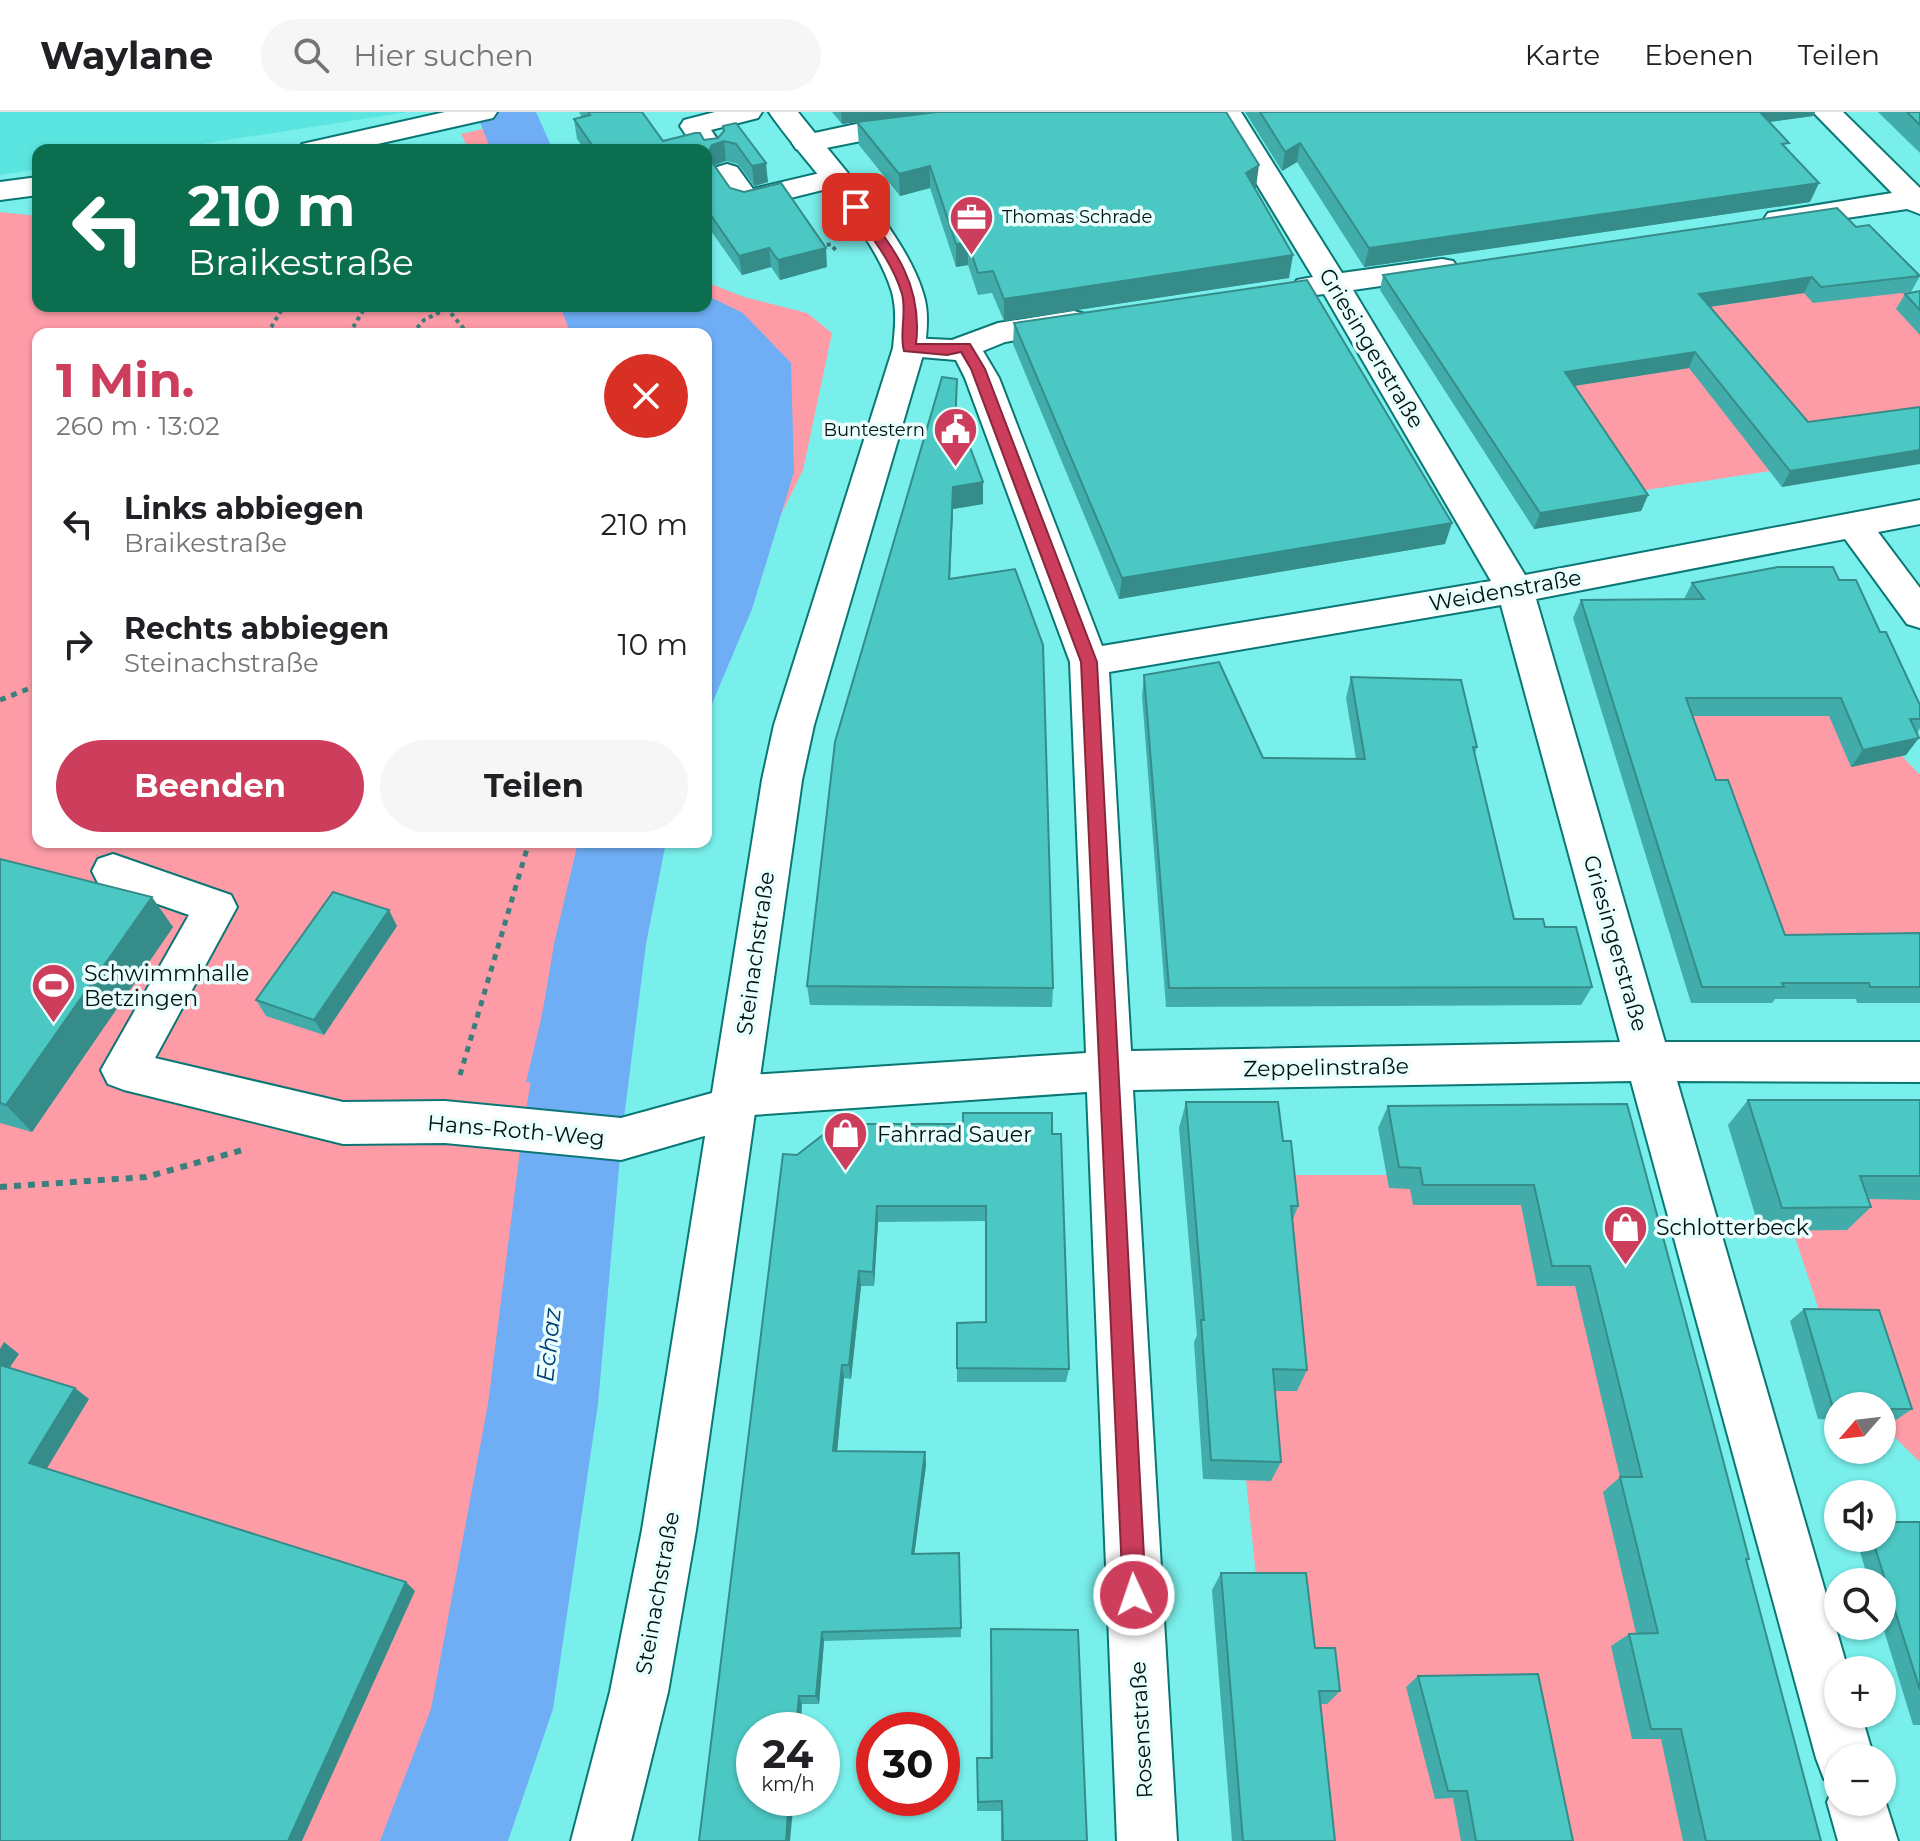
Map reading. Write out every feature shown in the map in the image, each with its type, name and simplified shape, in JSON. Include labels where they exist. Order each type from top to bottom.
[{"type":"street","points":[[794,128],[861,132],[1022,112]]},
{"type":"street","name":"Griesingerstraße","points":[[1227,112],[1333,283],[1515,590],[1841,1744]]},
{"type":"street","points":[[1827,112],[1918,201]]},
{"type":"street","points":[[339,144],[474,114]]},
{"type":"street","points":[[707,144],[694,126],[738,124]]},
{"type":"street","name":"Steinachstraße","points":[[601,1841],[639,1692],[655,1612],[771,844],[794,725],[909,348],[912,320],[908,294],[887,247],[794,128]]},
{"type":"street","points":[[758,165],[777,193]]},
{"type":"street","points":[[727,173],[746,200],[833,179]]},
{"type":"street","points":[[0,191],[32,187]]},
{"type":"street","points":[[1757,222],[1918,201]]},
{"type":"street","points":[[1276,292],[1467,264]]},
{"type":"street","points":[[909,348],[947,351],[998,333],[1106,317]]},
{"type":"street","name":"Rosenstraße","points":[[965,347],[982,378],[1089,662],[1147,1841]]},
{"type":"street","name":"Weidenstraße","points":[[1089,662],[1515,590],[1920,512]]},
{"type":"street","points":[[1853,524],[1920,615]]},
{"type":"street","name":"Hans-Roth-Weg","points":[[113,871],[216,907],[124,1070],[343,1123],[445,1122],[621,1139],[733,1102]]},
{"type":"street","name":"Zeppelinstraße","points":[[733,1102],[1108,1071],[1649,1061],[1920,1062]]},
{"type":"street","points":[[1861,1816],[1868,1841]]},
{"type":"path","points":[[816,248],[831,244],[842,258]]},
{"type":"path","points":[[417,328],[438,312]]},
{"type":"path","points":[[451,312],[463,328]]},
{"type":"path","points":[[0,700],[32,689]]},
{"type":"path","points":[[445,1122],[527,848]]},
{"type":"path","points":[[0,1187],[146,1177],[252,1148]]},
{"type":"shaded area","points":[[0,112],[408,112],[202,144],[32,144],[32,170],[0,175]]},
{"type":"shaded area","points":[[504,124],[515,144],[466,144],[461,134]]},
{"type":"shaded area","points":[[0,212],[32,215],[32,312],[712,312],[712,284],[744,297],[807,313],[832,333],[803,470],[712,654],[712,328],[32,328],[32,848],[632,848],[594,944],[561,1133],[536,1401],[483,1706],[432,1841],[0,1841]]},
{"type":"shaded area","points":[[1859,264],[1920,301],[1920,448],[1633,492],[1500,429],[1620,299]]},
{"type":"shaded area","points":[[712,298],[743,313],[791,363],[794,472],[752,609],[712,704],[712,328],[569,328],[562,312],[712,312]]},
{"type":"shaded area","points":[[1631,687],[1869,721],[1920,775],[1920,975],[1724,965]]},
{"type":"shaded area","points":[[582,848],[653,848],[623,919],[593,1086],[526,1082]]},
{"type":"shaded area","points":[[1920,1144],[1920,1462],[1896,1439],[1896,1392],[1852,1392],[1845,1389],[1765,1146]]},
{"type":"shaded area","points":[[1215,1175],[1583,1175],[1744,1841],[1283,1841]]},
{"type":"building","points":[[588,112],[642,112],[663,141],[695,133],[700,133],[704,140],[718,138],[724,131],[723,126],[736,123],[766,163],[752,166],[736,144],[724,141],[712,145],[591,144],[574,119],[590,115]]},
{"type":"building","points":[[937,112],[1226,112],[1259,165],[1246,173],[1293,255],[1004,299],[993,271],[978,273],[968,243],[956,244],[930,166],[899,174],[857,122]]},
{"type":"building","points":[[1260,112],[1760,112],[1789,143],[1782,144],[1819,183],[1369,248],[1300,143],[1285,152]]},
{"type":"building","points":[[1907,112],[1920,112],[1920,125]]},
{"type":"building","points":[[712,162],[730,188],[744,192],[781,183],[826,248],[778,260],[769,248],[739,256],[712,217]]},
{"type":"building","points":[[1837,208],[1856,227],[1869,225],[1920,276],[1821,287],[1812,277],[1699,294],[1808,422],[1920,407],[1920,450],[1790,471],[1695,352],[1565,372],[1648,495],[1540,513],[1383,275]]},
{"type":"building","points":[[1307,280],[1452,523],[1122,578],[1014,323]]},
{"type":"building","points":[[1920,291],[1920,310],[1905,294]]},
{"type":"building","points":[[942,377],[957,379],[955,426],[962,426],[983,482],[953,487],[949,579],[1015,569],[1043,645],[1053,988],[807,986],[835,742]]},
{"type":"building","points":[[1778,567],[1833,567],[1839,580],[1856,580],[1880,632],[1886,632],[1920,705],[1920,719],[1910,719],[1919,738],[1863,750],[1841,698],[1686,698],[1716,780],[1728,780],[1785,935],[1920,933],[1920,987],[1870,987],[1869,983],[1782,983],[1784,987],[1702,987],[1581,600],[1704,599],[1692,583]]},
{"type":"building","points":[[1219,662],[1263,758],[1365,759],[1351,677],[1461,680],[1477,747],[1473,747],[1514,919],[1543,919],[1545,927],[1576,927],[1592,987],[1169,988],[1144,675]]},
{"type":"building","name":"Schwimmhalle Betzingen","points":[[0,859],[152,897],[6,1105],[0,1103]]},
{"type":"building","points":[[333,892],[389,910],[314,1020],[256,1000]]},
{"type":"building","points":[[1748,1100],[1920,1100],[1920,1176],[1860,1176],[1871,1207],[1782,1208]]},
{"type":"building","points":[[1186,1102],[1278,1102],[1283,1141],[1291,1141],[1298,1206],[1291,1206],[1307,1370],[1273,1369],[1281,1462],[1211,1460],[1201,1320],[1204,1320]]},
{"type":"building","points":[[1627,1104],[1821,1841],[1706,1841],[1681,1729],[1651,1729],[1629,1634],[1658,1633],[1620,1477],[1642,1477],[1590,1266],[1552,1266],[1534,1185],[1423,1185],[1420,1168],[1399,1167],[1388,1106]]},
{"type":"building","points":[[963,1113],[1052,1113],[1052,1134],[1061,1134],[1069,1369],[957,1368],[957,1323],[986,1322],[986,1206],[877,1206],[873,1272],[859,1271],[849,1365],[842,1365],[833,1451],[925,1452],[912,1554],[959,1553],[961,1628],[822,1632],[816,1696],[799,1696],[798,1712],[736,1712],[736,1816],[788,1816],[786,1841],[699,1841],[783,1154],[797,1155],[837,1124],[963,1124]]},
{"type":"building","points":[[1804,1309],[1879,1310],[1912,1409],[1896,1409],[1896,1392],[1828,1392]]},
{"type":"building","points":[[0,1365],[75,1388],[29,1463],[406,1582],[288,1841],[0,1841]]},
{"type":"building","points":[[1896,1522],[1920,1522],[1920,1690],[1896,1614],[1896,1568],[1881,1568],[1876,1552],[1896,1552]]},
{"type":"building","points":[[1221,1573],[1306,1573],[1315,1648],[1335,1648],[1340,1691],[1319,1691],[1335,1841],[1243,1841]]},
{"type":"building","points":[[991,1629],[1078,1630],[1087,1841],[1003,1841],[1002,1801],[978,1802],[977,1758],[992,1758]]},
{"type":"building","points":[[1538,1674],[1573,1841],[1476,1841],[1467,1791],[1448,1791],[1418,1676]]},
{"type":"waterway","name":"Echaz","points":[[506,112],[519,144]]},
{"type":"waterway","name":"Echaz","points":[[444,1841],[492,1709],[543,1404],[572,1134],[600,944],[621,848]]},
{"type":"place","name":"Thomas Schrade","points":[[971,256]]},
{"type":"place","name":"Buntestern","points":[[956,469]]},
{"type":"place","name":"Schwimmhalle Betzingen","points":[[53,1025]]},
{"type":"place","name":"Fahrrad Sauer","points":[[846,1173]]},
{"type":"place","name":"Schlotterbeck","points":[[1625,1266]]},
{"type":"route","points":[[856,207],[887,247],[900,272],[908,294],[912,320],[909,348],[947,351],[965,347],[974,360],[1089,662],[1134,1595]]}]
